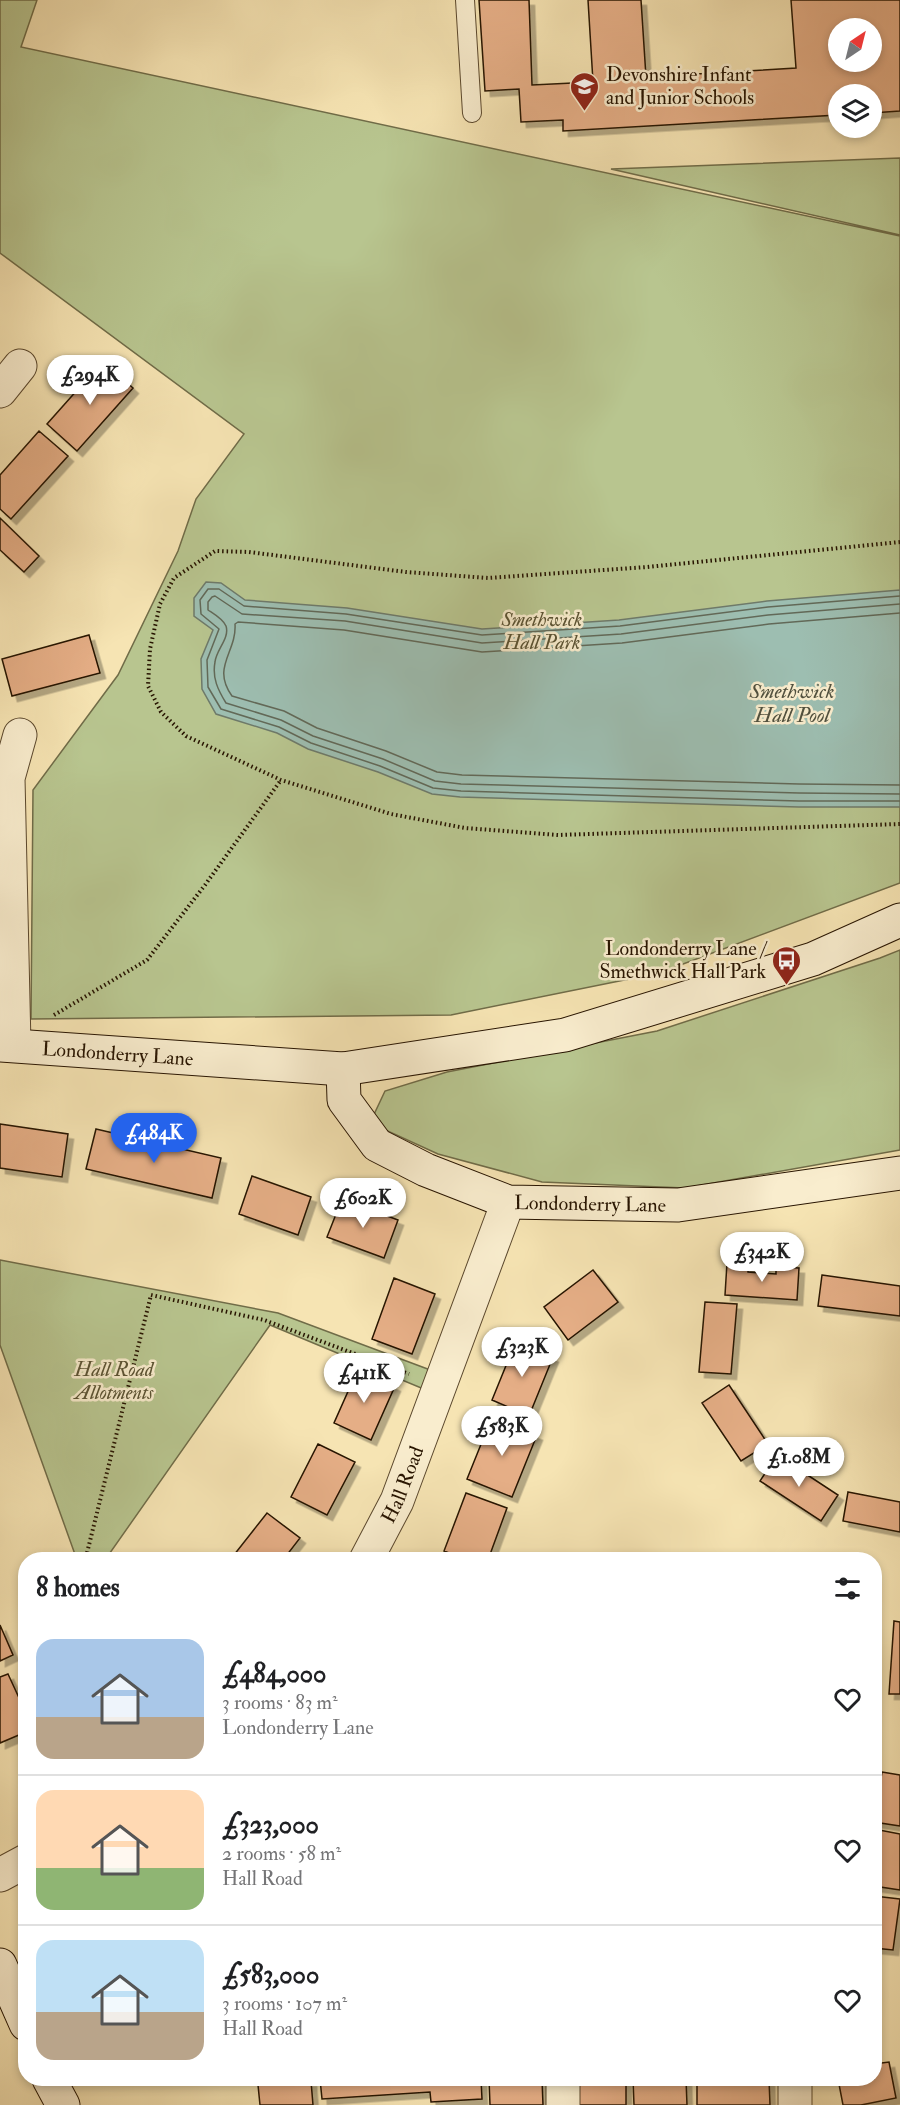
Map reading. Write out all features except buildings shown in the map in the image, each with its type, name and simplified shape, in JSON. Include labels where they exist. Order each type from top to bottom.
[{"type":"street","points":[[7,1045],[8,778],[20,735]]},
{"type":"street","name":"Londonderry Lane","points":[[7,1045],[343,1070],[565,1035],[813,959],[900,920]]},
{"type":"street","name":"Londonderry Lane","points":[[343,1070],[344,1100],[377,1145],[426,1170],[508,1203],[678,1205],[900,1173]]},
{"type":"street","name":"Hall Road","points":[[370,1552],[397,1501],[508,1203]]},
{"type":"street","points":[[0,1875],[18,1866]]},
{"type":"street","points":[[0,1965],[18,2006]]},
{"type":"street","points":[[54,2086],[63,2105]]},
{"type":"street","points":[[563,2086],[563,2105]]},
{"type":"street","points":[[795,2086],[795,2105]]},
{"type":"lane","points":[[465,0],[472,114]]},
{"type":"path","points":[[900,542],[647,567],[488,578],[406,572],[249,552],[214,551],[174,578],[160,604],[150,649],[148,686],[161,712],[186,736],[280,780],[391,814],[465,828],[546,834],[900,824]]},
{"type":"path","points":[[7,1045],[147,960],[205,885],[280,780]]},
{"type":"path","points":[[87,1552],[151,1295],[264,1320],[440,1386]]},
{"type":"green space","name":"Smethwick Hall Park","points":[[0,0],[37,0],[21,47],[900,236],[900,883],[659,973],[451,1015],[31,1019],[33,790],[118,675],[178,551],[196,499],[244,434],[0,253]]},
{"type":"green space","points":[[900,158],[900,235],[611,169]]},
{"type":"green space","points":[[900,950],[900,1150],[685,1188],[542,1182],[438,1154],[370,1123],[385,1091],[447,1072],[657,1031]]},
{"type":"green space","name":"Hall Road Allotments","points":[[0,1260],[278,1313],[433,1371],[426,1390],[270,1325],[111,1552],[74,1552],[0,1345]]},
{"type":"water","name":"Smethwick Hall Pool","points":[[206,582],[221,583],[245,600],[347,608],[482,629],[619,620],[767,601],[900,590],[900,807],[799,807],[460,797],[432,794],[378,772],[308,749],[277,733],[216,714],[202,689],[201,659],[213,630],[194,616],[194,598]]},
{"type":"place","name":"Devonshire Infant and Junior Schools","points":[[585,112]]},
{"type":"place","name":"Londonderry Lane / Smethwick Hall Park","points":[[787,986]]}]
